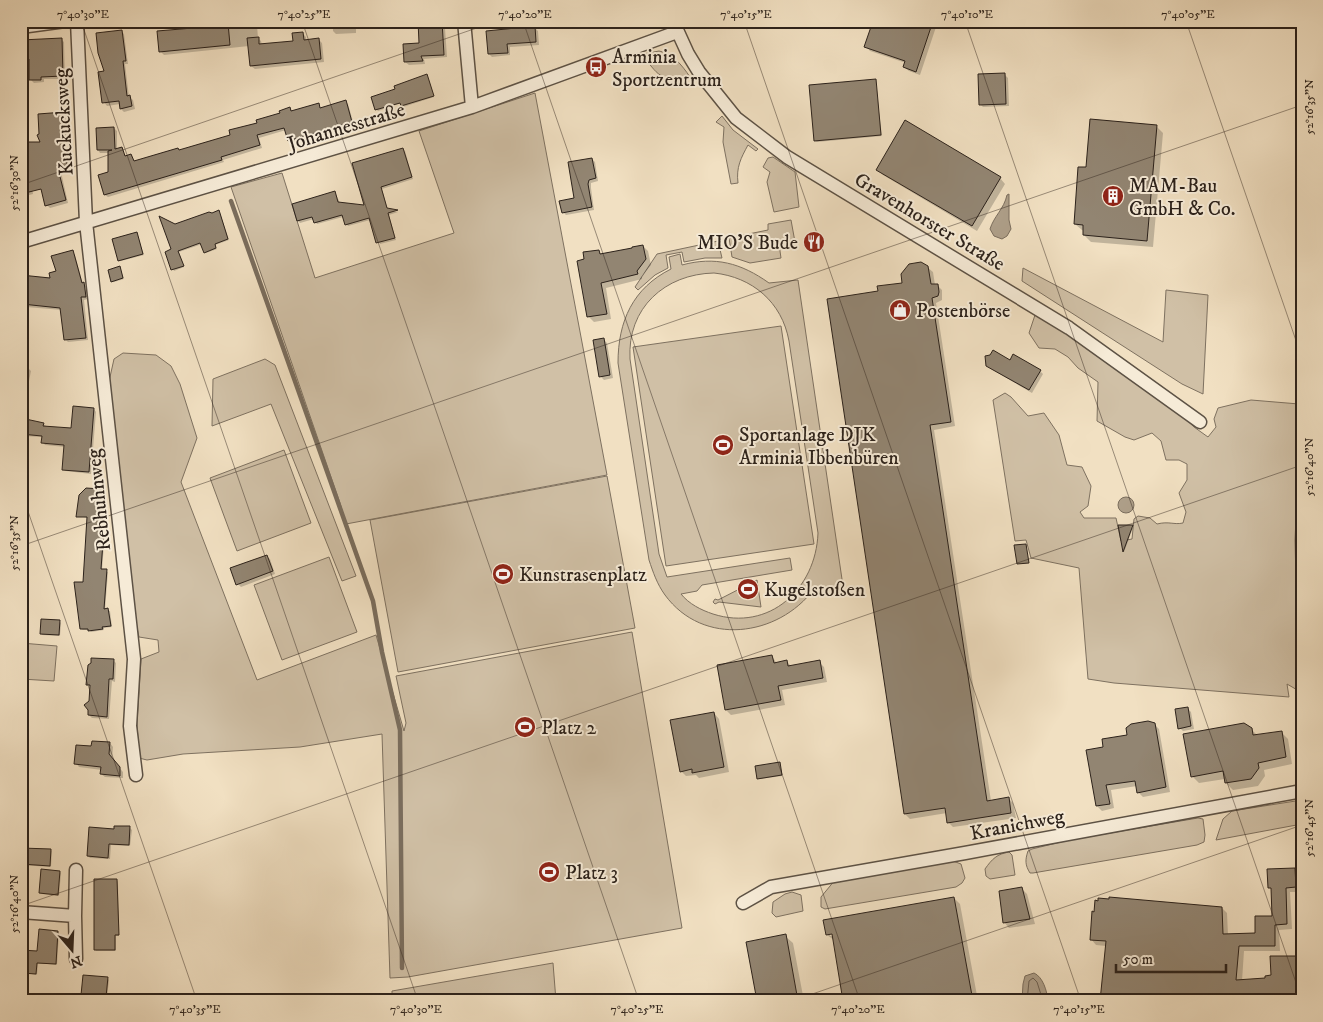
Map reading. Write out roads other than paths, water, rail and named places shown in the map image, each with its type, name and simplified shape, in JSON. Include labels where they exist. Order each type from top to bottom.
[{"type":"street","points":[[21,27],[65,21]]},
{"type":"street","name":"Kuckucksweg","points":[[77,21],[86,222]]},
{"type":"street","points":[[464,21],[472,107]]},
{"type":"street","name":"Johannesstraße","points":[[21,242],[472,107],[675,26]]},
{"type":"street","name":"Gravenhorster Straße","points":[[675,26],[699,72],[736,118],[787,157],[1069,328],[1200,422]]},
{"type":"street","name":"Rebhuhnweg","points":[[86,222],[134,659],[130,726],[136,775]]},
{"type":"street","name":"Kranichweg","points":[[743,903],[771,887],[1302,791]]},
{"type":"street","points":[[76,870],[76,959]]},
{"type":"street","points":[[21,912],[75,916]]},
{"type":"water","points":[[1009,194],[1011,229],[1007,236],[1002,239],[994,236],[990,229]]},
{"type":"water","points":[[1123,497],[1129,497],[1134,502],[1132,511],[1123,513],[1118,508],[1118,502]]},
{"type":"water","points":[[1034,973],[1042,981],[1046,989],[1048,1001],[1022,1001],[1025,976]]},
{"type":"waterway","points":[[231,201],[373,601],[382,652],[400,730],[402,968]]},
{"type":"place","name":"Arminia Sportzentrum","points":[[596,67]]},
{"type":"place","name":"MAM-Bau GmbH & Co.","points":[[1113,196]]},
{"type":"place","name":"MIO'S Bude","points":[[814,242]]},
{"type":"place","name":"Postenbörse","points":[[900,310]]},
{"type":"place","name":"Sportanlage DJK Arminia Ibbenbüren","points":[[723,445]]},
{"type":"place","name":"Kunstrasenplatz","points":[[503,574]]},
{"type":"place","name":"Kugelstoßen","points":[[748,589]]},
{"type":"place","name":"Platz 2","points":[[525,727]]},
{"type":"place","name":"Platz 3","points":[[549,872]]}]
